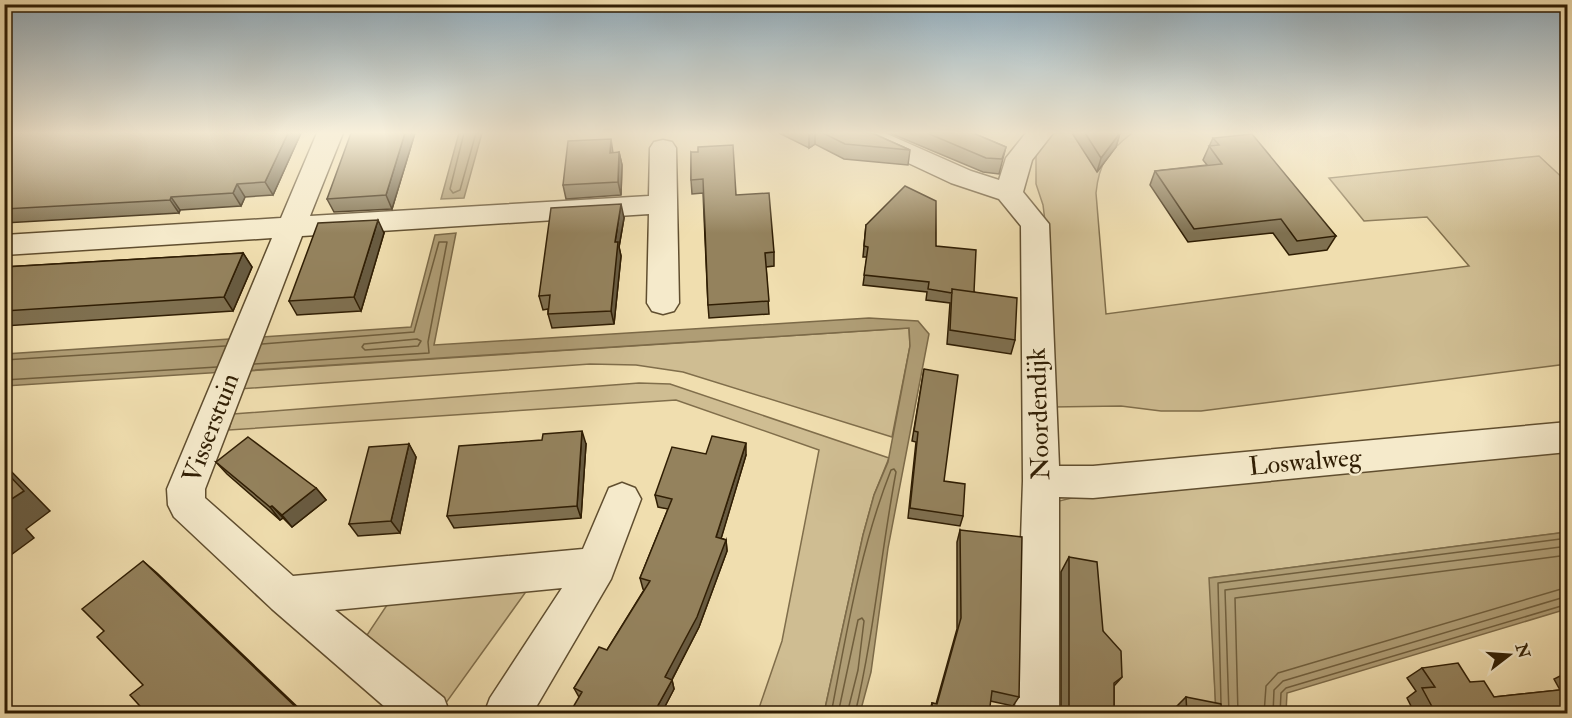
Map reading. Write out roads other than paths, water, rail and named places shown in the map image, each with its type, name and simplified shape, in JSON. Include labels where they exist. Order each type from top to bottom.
[{"type":"street","name":"Visserstuin","points":[[316,167],[186,489],[187,506],[285,596],[428,714]]},
{"type":"street","points":[[663,167],[663,303]]},
{"type":"street","points":[[938,167],[1009,193],[1017,167]]},
{"type":"street","name":"Noordendijk","points":[[1009,193],[1035,224],[1041,481],[1036,714]]},
{"type":"street","points":[[4,244],[663,204]]},
{"type":"street","name":"Loswalweg","points":[[1041,481],[1093,482],[1568,437]]},
{"type":"street","points":[[506,714],[597,566],[612,535],[622,500]]},
{"type":"street","points":[[285,596],[597,566]]},
{"type":"water","points":[[450,167],[473,167],[464,198],[441,199]]},
{"type":"water","points":[[456,233],[434,345],[869,318],[918,321],[929,334],[888,548],[871,672],[860,713],[824,713],[863,535],[874,495],[888,462],[910,346],[909,328],[5,386],[5,354],[411,327],[435,235]]},
{"type":"water","points":[[1567,532],[1567,609],[1287,693],[1286,713],[1216,713],[1209,578]]}]
